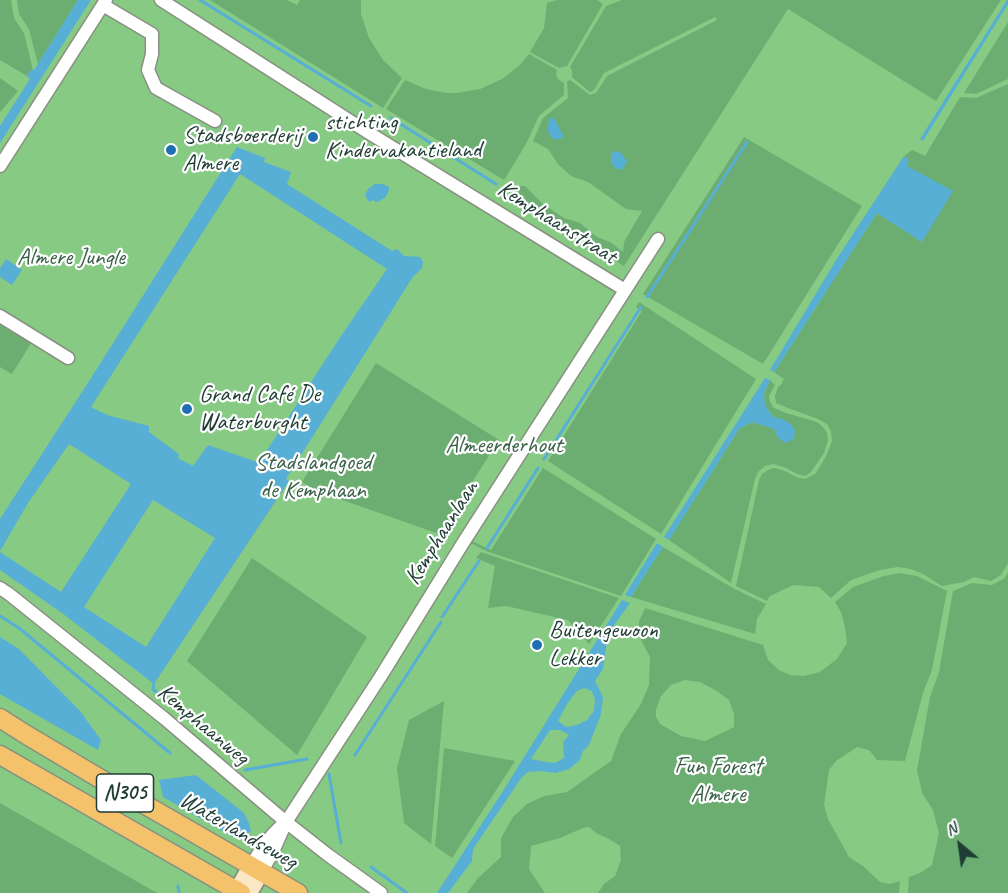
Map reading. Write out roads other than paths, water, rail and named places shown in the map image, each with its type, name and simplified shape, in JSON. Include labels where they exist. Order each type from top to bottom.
[{"type":"main road","name":"Waterlandseweg","points":[[0,718],[298,893]]},
{"type":"main road","name":"N305","points":[[0,755],[241,892]]},
{"type":"street","name":"Kemphaanstraat","points":[[161,0],[360,127],[625,290]]},
{"type":"street","points":[[0,166],[23,140],[105,2],[152,34],[152,54],[148,70],[156,88],[215,121]]},
{"type":"street","name":"Kemphaanlaan","points":[[256,869],[267,841],[286,822],[381,676],[463,543],[658,239]]},
{"type":"street","points":[[0,316],[68,358]]},
{"type":"street","name":"Kemphaanweg","points":[[0,588],[165,719],[286,822],[381,893]]},
{"type":"street","points":[[241,892],[256,869]]},
{"type":"water","points":[[78,0],[91,0],[0,143],[0,126],[30,79],[27,76],[31,70],[34,70]]},
{"type":"water","points":[[1007,0],[1008,4],[923,141],[920,139]]},
{"type":"water","points":[[552,117],[564,137],[556,140],[548,131],[549,120]]},
{"type":"water","points":[[237,147],[265,158],[264,162],[291,172],[287,184],[392,251],[397,249],[404,256],[420,257],[423,262],[422,268],[412,278],[286,479],[289,481],[154,684],[62,613],[0,570],[0,552],[61,592],[131,484],[69,444],[28,503],[0,551],[0,519]],"holes":[[[240,174],[387,269],[262,458],[257,462],[208,445],[193,466],[178,458],[179,454],[149,432],[149,426],[107,415],[91,407]],[[153,500],[215,538],[146,647],[84,607]]]},
{"type":"water","points":[[617,151],[627,161],[623,169],[614,167],[611,163],[611,153]]},
{"type":"water","points":[[904,156],[909,160],[907,166],[953,191],[922,242],[877,213],[774,372],[770,370],[838,257]]},
{"type":"water","points":[[375,184],[383,184],[389,187],[389,190],[385,198],[371,202],[365,194]]},
{"type":"water","points":[[6,259],[22,270],[12,285],[0,277],[0,268]]},
{"type":"water","points":[[765,378],[770,380],[764,393],[765,405],[773,417],[791,424],[795,431],[794,439],[786,443],[778,438],[774,429],[752,422],[739,429],[669,540],[664,537]]},
{"type":"water","points":[[657,543],[663,547],[631,597],[625,595]]},
{"type":"water","points":[[622,600],[630,603],[612,628],[607,642],[603,669],[595,681],[603,697],[601,714],[589,745],[583,751],[580,760],[569,769],[556,773],[528,772],[522,777],[473,849],[472,861],[448,893],[437,893]],"holes":[[[584,688],[592,691],[595,700],[594,711],[587,720],[566,727],[558,721],[577,691]],[[550,730],[560,730],[569,735],[563,742],[564,758],[555,763],[531,759]]]},
{"type":"water","points":[[0,637],[19,649],[80,711],[101,740],[98,750],[0,694]]},
{"type":"water","points":[[196,775],[244,813],[251,831],[239,839],[233,837],[163,797],[159,780]]},
{"type":"waterway","points":[[200,0],[371,106]]},
{"type":"waterway","points":[[391,118],[496,184]]},
{"type":"waterway","points":[[647,297],[747,142]]},
{"type":"waterway","points":[[544,459],[641,307]]},
{"type":"waterway","points":[[487,548],[538,468]]},
{"type":"waterway","points":[[442,617],[479,561]]},
{"type":"waterway","points":[[0,616],[19,628],[170,753]]},
{"type":"waterway","points":[[355,755],[441,622]]},
{"type":"waterway","points":[[154,684],[153,689],[223,747]]},
{"type":"waterway","points":[[245,770],[307,759]]},
{"type":"waterway","points":[[329,774],[341,843]]},
{"type":"waterway","points":[[371,867],[407,893]]},
{"type":"waterway","points":[[178,886],[179,893]]},
{"type":"place","name":"stichting Kindervakantieland","points":[[313,137]]},
{"type":"place","name":"Stadsboerderij Almere","points":[[171,150]]},
{"type":"place","name":"Grand Café De Waterburght","points":[[187,409]]},
{"type":"place","name":"Buitengewoon Lekker","points":[[537,645]]},
{"type":"park label","name":"Almere Jungle","points":[[71,258]]},
{"type":"park label","name":"Almeerderhout","points":[[504,446]]},
{"type":"park label","name":"Stadslandgoed de Kemphaan","points":[[313,477]]},
{"type":"park label","name":"Fun Forest Almere","points":[[718,781]]}]
